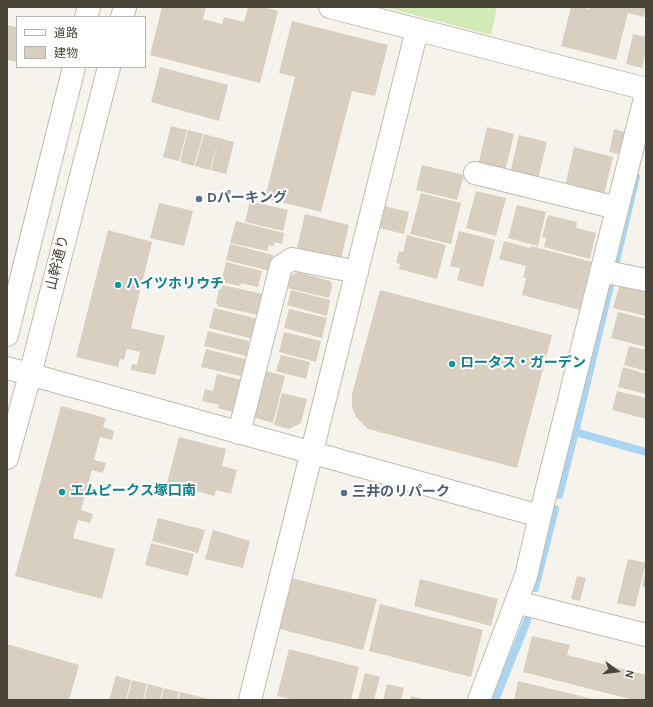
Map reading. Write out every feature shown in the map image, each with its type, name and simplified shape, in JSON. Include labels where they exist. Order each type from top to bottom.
[{"type":"street","points":[[330,7],[646,90]]},
{"type":"street","points":[[250,700],[417,30]]},
{"type":"street","points":[[7,335],[74,68]]},
{"type":"street","name":"山幹通り","points":[[7,458],[30,375],[109,68]]},
{"type":"street","points":[[479,700],[526,576],[540,516],[609,272],[617,208],[646,94]]},
{"type":"street","points":[[476,173],[617,208]]},
{"type":"street","points":[[239,432],[281,266],[292,259],[356,272]]},
{"type":"street","points":[[609,272],[646,280]]},
{"type":"street","points":[[7,368],[540,516]]},
{"type":"street","points":[[516,602],[646,635]]},
{"type":"green space","points":[[384,7],[497,7],[491,35]]},
{"type":"building","points":[[162,7],[206,7],[203,19],[222,24],[224,17],[244,22],[248,7],[264,7],[278,11],[260,83],[150,55]]},
{"type":"building","points":[[571,7],[582,7],[589,9],[589,7],[646,7],[644,17],[628,13],[616,60],[561,46]]},
{"type":"building","points":[[292,21],[388,45],[375,96],[352,91],[321,212],[265,198],[295,77],[279,73]]},
{"type":"building","points":[[7,25],[16,27],[16,62],[7,60]]},
{"type":"building","points":[[633,34],[646,37],[646,51],[642,68],[626,64]]},
{"type":"building","points":[[160,67],[228,85],[219,121],[151,102]]},
{"type":"building","points":[[171,126],[187,130],[179,161],[163,157]]},
{"type":"building","points":[[487,127],[514,134],[504,176],[477,170]]},
{"type":"building","points":[[614,129],[625,132],[620,154],[609,152]]},
{"type":"building","points":[[188,130],[203,134],[194,166],[180,162]]},
{"type":"building","points":[[204,134],[219,138],[210,170],[195,166]]},
{"type":"building","points":[[519,135],[547,142],[538,179],[510,173]]},
{"type":"building","points":[[219,138],[234,142],[226,174],[211,170]]},
{"type":"building","points":[[574,147],[613,157],[603,199],[564,190]]},
{"type":"building","points":[[422,165],[464,175],[457,200],[416,190]]},
{"type":"building","points":[[476,191],[506,198],[496,236],[466,228]]},
{"type":"building","points":[[421,193],[461,203],[451,244],[410,234]]},
{"type":"building","points":[[250,201],[288,210],[283,231],[245,222]]},
{"type":"building","points":[[159,203],[193,211],[184,246],[150,238]]},
{"type":"building","points":[[380,205],[409,212],[404,234],[375,227]]},
{"type":"building","points":[[517,205],[546,212],[538,246],[508,238]]},
{"type":"building","points":[[305,214],[349,225],[340,263],[296,252]]},
{"type":"building","points":[[548,215],[577,222],[576,228],[596,233],[590,259],[544,247],[546,238],[542,237]]},
{"type":"building","points":[[236,221],[284,233],[282,244],[275,242],[274,246],[269,245],[267,251],[230,243]]},
{"type":"building","name":"ハイツホリウチ","points":[[108,230],[152,242],[131,328],[165,336],[155,375],[131,370],[132,364],[137,365],[140,352],[127,349],[124,360],[120,359],[118,367],[76,357]]},
{"type":"building","points":[[459,231],[495,240],[483,287],[457,280],[460,268],[450,266]]},
{"type":"building","points":[[407,235],[446,245],[437,279],[399,269],[400,264],[396,263],[399,251],[403,252]]},
{"type":"building","points":[[504,241],[530,248],[531,246],[592,262],[580,310],[522,295],[526,278],[523,278],[526,266],[499,259]]},
{"type":"building","points":[[230,244],[273,255],[270,271],[226,260]]},
{"type":"building","points":[[226,262],[262,271],[258,287],[241,283],[240,286],[221,282]]},
{"type":"building","points":[[297,272],[331,281],[332,287],[329,298],[287,288],[290,276]]},
{"type":"building","points":[[620,284],[646,291],[646,316],[613,308]]},
{"type":"building","points":[[223,285],[267,295],[262,316],[217,306],[218,304],[216,303],[219,289],[221,289]]},
{"type":"building","points":[[291,290],[330,300],[327,316],[287,305]]},
{"type":"building","name":"ロータス・ガーデン","points":[[380,290],[552,335],[517,468],[368,429],[356,417],[352,408],[352,394]]},
{"type":"building","points":[[214,308],[258,319],[253,339],[209,328]]},
{"type":"building","points":[[289,309],[327,318],[322,338],[284,328]]},
{"type":"building","points":[[618,312],[646,319],[646,347],[611,338]]},
{"type":"building","points":[[208,331],[249,341],[246,356],[204,346]]},
{"type":"building","points":[[284,332],[321,341],[316,362],[279,352]]},
{"type":"building","points":[[629,346],[646,350],[646,371],[624,365]]},
{"type":"building","points":[[206,349],[249,360],[245,377],[201,367]]},
{"type":"building","points":[[281,355],[310,362],[306,379],[276,371]]},
{"type":"building","points":[[623,367],[646,374],[646,394],[618,387]]},
{"type":"building","points":[[265,371],[285,376],[273,423],[253,417]]},
{"type":"building","points":[[217,374],[246,381],[236,408],[232,412],[218,408],[219,405],[202,401],[205,389],[213,391]]},
{"type":"building","points":[[617,391],[646,398],[646,419],[612,410]]},
{"type":"building","points":[[282,393],[307,399],[301,423],[289,429],[274,425]]},
{"type":"building","name":"エムピークス塚口南","points":[[61,406],[106,418],[103,427],[114,431],[112,440],[100,437],[94,460],[106,463],[103,473],[92,470],[81,510],[93,514],[90,523],[78,520],[73,538],[115,549],[102,599],[15,576]]},
{"type":"building","points":[[179,437],[226,449],[222,466],[237,470],[231,494],[216,490],[214,496],[167,483]]},
{"type":"building","points":[[158,518],[205,530],[198,553],[152,541]]},
{"type":"building","points":[[213,530],[250,541],[243,568],[205,559]]},
{"type":"building","points":[[151,543],[194,554],[188,576],[145,565]]},
{"type":"building","points":[[628,559],[646,563],[635,607],[617,603]]},
{"type":"building","points":[[646,572],[646,587],[642,586]]},
{"type":"building","points":[[577,576],[586,578],[580,601],[571,599]]},
{"type":"building","points":[[291,578],[377,599],[363,650],[279,629]]},
{"type":"building","points":[[420,579],[498,599],[491,626],[414,606]]},
{"type":"building","points":[[380,604],[483,630],[471,677],[369,651]]},
{"type":"building","points":[[532,636],[570,645],[567,655],[646,675],[646,700],[634,700],[523,672]]},
{"type":"building","points":[[7,644],[79,665],[69,700],[7,700]]},
{"type":"building","points":[[289,649],[359,667],[351,700],[294,700],[277,696]]},
{"type":"building","points":[[365,673],[380,677],[374,700],[358,700]]},
{"type":"building","points":[[116,676],[131,680],[126,700],[109,700]]},
{"type":"building","points":[[132,680],[147,684],[143,700],[127,700]]},
{"type":"building","points":[[518,681],[593,699],[593,700],[514,700]]},
{"type":"building","points":[[148,684],[163,688],[160,700],[144,700]]},
{"type":"building","points":[[387,684],[404,688],[401,700],[383,700]]},
{"type":"building","points":[[164,688],[179,692],[177,700],[161,700]]},
{"type":"building","points":[[180,692],[209,699],[209,700],[178,700]]},
{"type":"building","points":[[411,696],[423,699],[423,700],[410,700]]},
{"type":"waterway","points":[[559,495],[636,177]]},
{"type":"waterway","points":[[575,432],[646,452]]},
{"type":"waterway","points":[[535,588],[555,509]]},
{"type":"waterway","points":[[495,700],[527,621]]},
{"type":"place","name":"Dパーキング","points":[[199,199]]},
{"type":"place","name":"ハイツホリウチ","points":[[118,285]]},
{"type":"place","name":"ロータス・ガーデン","points":[[452,364]]},
{"type":"place","name":"エムピークス塚口南","points":[[62,492]]},
{"type":"place","name":"三井のリパーク","points":[[344,493]]}]
